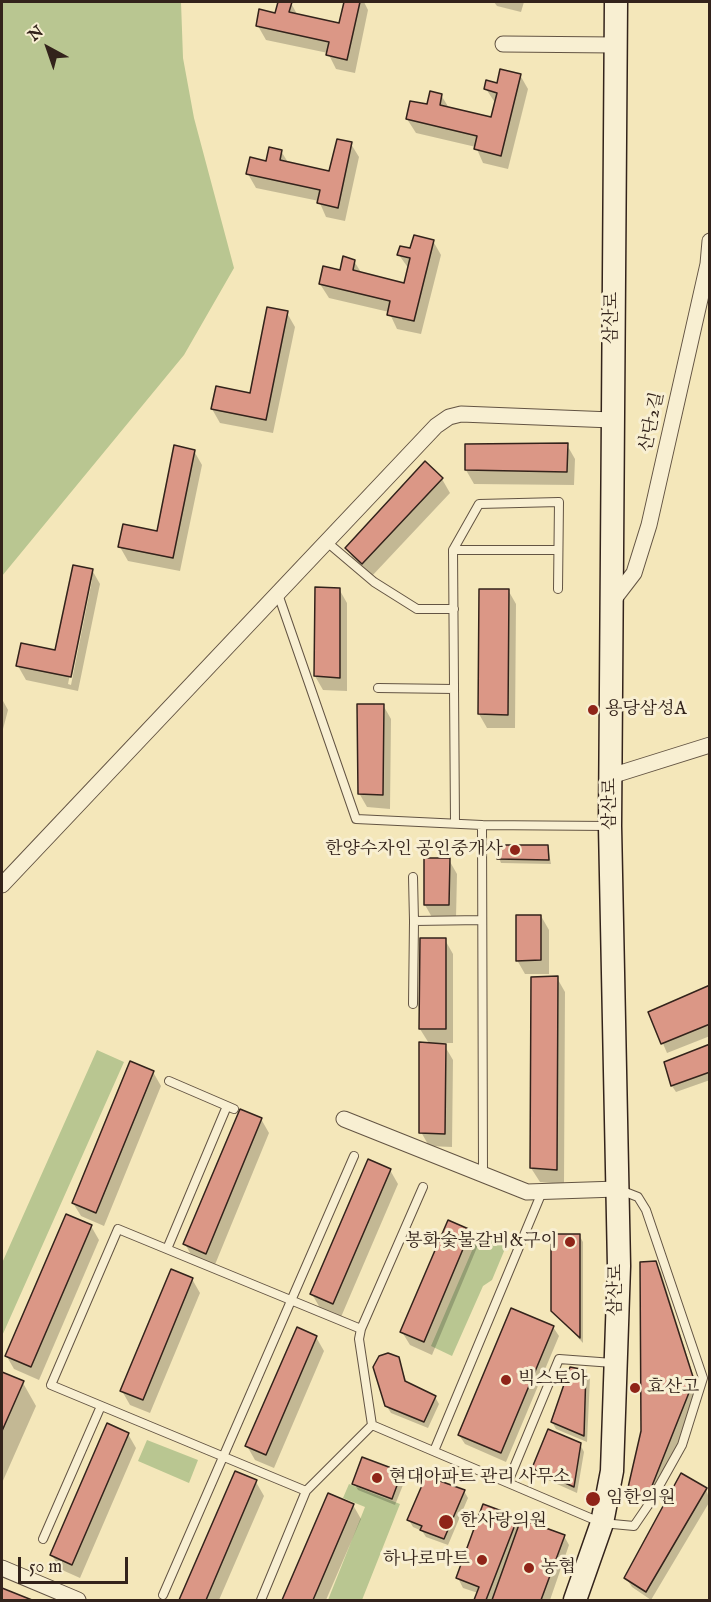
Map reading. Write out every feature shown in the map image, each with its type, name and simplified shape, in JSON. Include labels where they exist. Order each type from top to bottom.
[{"type":"main road","name":"삼산로","points":[[575,1600],[602,1523],[612,1471],[619,1266],[610,826],[616,2]]},
{"type":"street","points":[[503,44],[615,45]]},
{"type":"street","name":"산단2길","points":[[612,603],[634,573],[649,525],[707,278],[710,241]]},
{"type":"street","points":[[2,885],[328,543],[436,426],[449,417],[461,414],[612,420]]},
{"type":"street","points":[[611,776],[710,745]]},
{"type":"street","points":[[344,1119],[527,1192],[617,1189]]},
{"type":"street","points":[[2,1568],[78,1600]]},
{"type":"lane","points":[[455,823],[453,550],[479,504],[559,502],[558,589]]},
{"type":"lane","points":[[328,543],[374,582],[417,609],[454,609]]},
{"type":"lane","points":[[453,550],[558,550]]},
{"type":"lane","points":[[278,594],[356,819],[482,825],[610,826]]},
{"type":"lane","points":[[378,688],[454,690]]},
{"type":"lane","points":[[482,825],[483,1174]]},
{"type":"lane","points":[[412,1004],[413,877]]},
{"type":"lane","points":[[414,921],[482,920]]},
{"type":"lane","points":[[167,1249],[231,1107],[169,1081]]},
{"type":"lane","points":[[163,1595],[354,1156]]},
{"type":"lane","points":[[372,1425],[359,1339],[361,1329],[423,1187]]},
{"type":"lane","points":[[372,1425],[602,1523],[634,1526],[650,1504],[682,1445],[703,1378],[646,1210],[638,1197],[617,1189]]},
{"type":"lane","points":[[434,1451],[542,1192]]},
{"type":"lane","points":[[306,1491],[51,1385],[118,1229],[361,1329]]},
{"type":"lane","points":[[508,1482],[559,1359],[615,1363]]},
{"type":"lane","points":[[43,1539],[101,1406]]},
{"type":"lane","points":[[261,1600],[306,1491],[372,1425]]},
{"type":"green space","points":[[2,2],[181,2],[183,58],[194,118],[234,268],[184,355],[2,576]]},
{"type":"green space","points":[[97,1050],[124,1062],[2,1336],[2,1263]]},
{"type":"green space","points":[[480,1232],[507,1244],[492,1280],[483,1286],[452,1356],[431,1346]]},
{"type":"green space","points":[[147,1440],[198,1460],[189,1483],[138,1461]]},
{"type":"green space","points":[[349,1484],[400,1504],[362,1600],[328,1600],[365,1507],[343,1498]]},
{"type":"building","points":[[278,2],[292,2],[289,12],[339,23],[344,2],[360,2],[347,60],[326,55],[329,42],[256,26],[259,9],[275,13]]},
{"type":"building","points":[[500,69],[521,74],[501,156],[474,149],[477,136],[406,119],[410,101],[427,104],[430,91],[442,94],[440,105],[491,117],[497,93],[484,89],[486,80],[497,83]]},
{"type":"building","points":[[337,139],[352,142],[338,208],[317,203],[320,190],[246,174],[250,157],[266,161],[269,147],[282,150],[280,160],[329,171]]},
{"type":"building","points":[[414,235],[434,240],[414,321],[387,315],[390,301],[319,284],[323,266],[340,270],[343,256],[355,260],[353,270],[404,283],[410,258],[397,255],[400,246],[410,248]]},
{"type":"building","points":[[267,307],[288,311],[266,420],[211,409],[216,386],[250,393]]},
{"type":"building","points":[[568,443],[567,472],[465,470],[465,444]]},
{"type":"building","points":[[174,445],[195,450],[173,558],[118,547],[123,524],[157,531]]},
{"type":"building","points":[[425,461],[443,478],[362,564],[345,548]]},
{"type":"building","points":[[73,565],[93,569],[71,677],[16,666],[21,643],[55,650]]},
{"type":"building","points":[[315,587],[340,588],[340,678],[314,676]]},
{"type":"building","points":[[479,589],[509,589],[508,715],[478,714]]},
{"type":"building","points":[[357,704],[384,704],[383,795],[358,794]]},
{"type":"building","points":[[498,845],[548,845],[549,860],[497,859]]},
{"type":"building","points":[[424,858],[450,858],[449,905],[424,905]]},
{"type":"building","points":[[516,915],[541,915],[541,960],[516,961]]},
{"type":"building","points":[[420,938],[446,938],[446,1029],[419,1029]]},
{"type":"building","points":[[558,976],[557,1170],[530,1168],[531,977]]},
{"type":"building","points":[[710,985],[710,1024],[661,1044],[648,1012]]},
{"type":"building","points":[[419,1042],[446,1044],[445,1134],[419,1133]]},
{"type":"building","points":[[710,1044],[710,1072],[671,1086],[664,1062]]},
{"type":"building","points":[[130,1061],[154,1071],[96,1213],[72,1203]]},
{"type":"building","points":[[240,1109],[262,1118],[206,1254],[183,1244]]},
{"type":"building","points":[[368,1159],[391,1169],[333,1304],[310,1294]]},
{"type":"building","points":[[66,1214],[92,1225],[31,1367],[5,1356]]},
{"type":"building","points":[[448,1220],[471,1230],[424,1342],[400,1332]]},
{"type":"building","points":[[551,1234],[580,1234],[580,1338],[551,1311]]},
{"type":"building","points":[[656,1261],[694,1380],[646,1501],[627,1492],[641,1431],[640,1262]]},
{"type":"building","points":[[171,1269],[193,1278],[143,1400],[120,1391]]},
{"type":"building","name":"빅스토아","points":[[511,1308],[554,1326],[501,1453],[458,1435]]},
{"type":"building","points":[[297,1327],[317,1336],[266,1455],[245,1446]]},
{"type":"building","points":[[388,1353],[399,1357],[405,1381],[436,1396],[424,1422],[385,1406],[373,1367],[379,1356]]},
{"type":"building","points":[[570,1367],[586,1370],[584,1436],[551,1422]]},
{"type":"building","points":[[2,1372],[24,1381],[2,1431]]},
{"type":"building","points":[[107,1423],[129,1433],[72,1565],[50,1555]]},
{"type":"building","points":[[548,1429],[581,1443],[574,1487],[532,1468]]},
{"type":"building","name":"현대아파트 관리 사무소","points":[[362,1457],[402,1472],[392,1499],[352,1484]]},
{"type":"building","points":[[235,1471],[257,1480],[206,1600],[179,1600]]},
{"type":"building","points":[[681,1473],[707,1488],[646,1592],[624,1578]]},
{"type":"building","points":[[426,1476],[465,1490],[444,1539],[420,1530],[422,1526],[407,1520]]},
{"type":"building","points":[[328,1493],[354,1504],[313,1600],[282,1600]]},
{"type":"building","name":"하나로마트","points":[[483,1504],[518,1517],[486,1600],[474,1600],[479,1587],[456,1578]]},
{"type":"building","name":"농협","points":[[521,1519],[565,1535],[541,1600],[492,1600]]},
{"type":"building","points":[[2,1588],[32,1600],[2,1600]]},
{"type":"place","name":"용당삼성A","points":[[593,710]]},
{"type":"place","name":"한양수자인 공인중개사","points":[[515,850]]},
{"type":"place","name":"봉화숯불갈비&구이","points":[[570,1242]]},
{"type":"place","name":"빅스토아","points":[[506,1380]]},
{"type":"place","name":"효산고","points":[[635,1388]]},
{"type":"place","name":"현대아파트 관리 사무소","points":[[377,1478]]},
{"type":"place","name":"임한의원","points":[[593,1499]]},
{"type":"place","name":"한사랑의원","points":[[446,1522]]},
{"type":"place","name":"하나로마트","points":[[482,1560]]},
{"type":"place","name":"농협","points":[[529,1568]]}]
